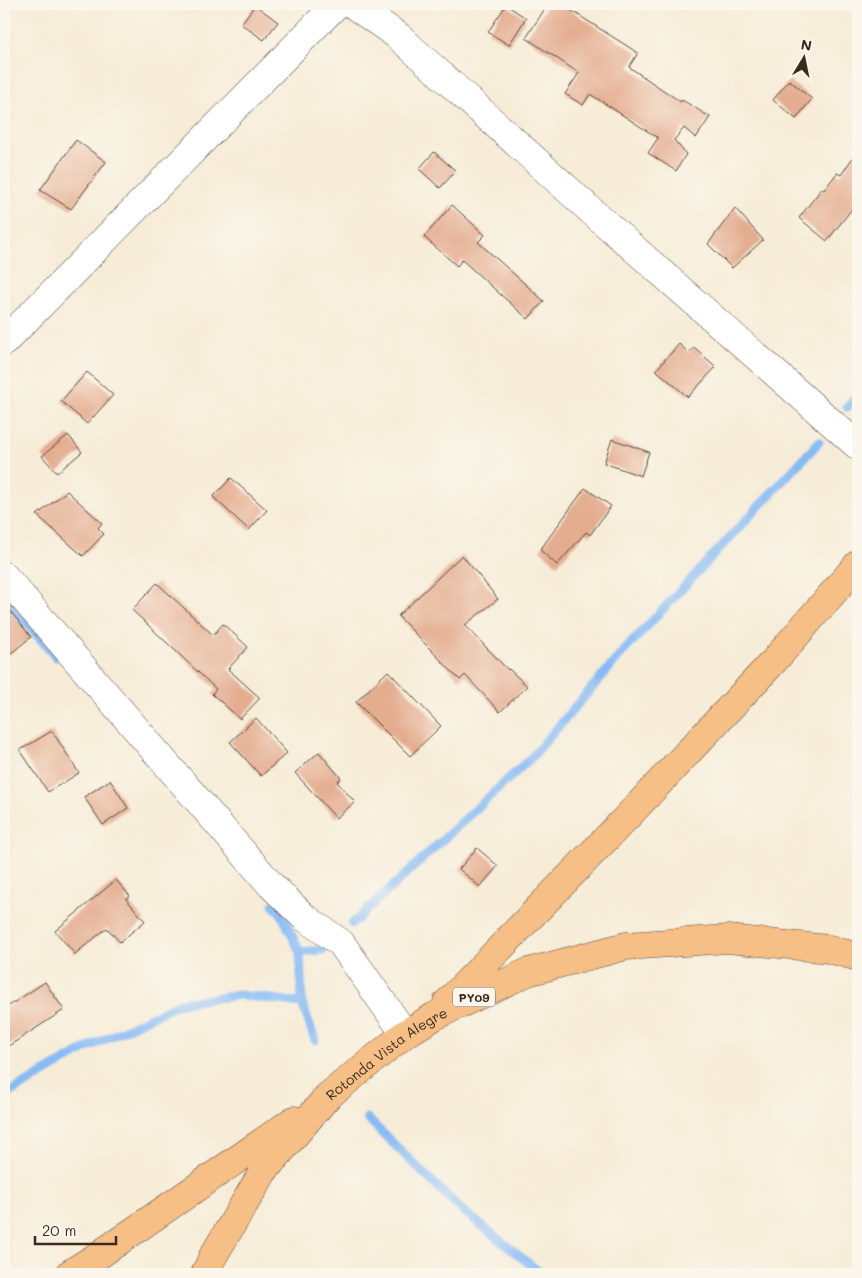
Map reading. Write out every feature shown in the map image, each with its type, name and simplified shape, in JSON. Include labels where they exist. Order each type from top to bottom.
[{"type":"highway","name":"PY09","points":[[435,1016],[773,662],[858,564]]},
{"type":"highway","name":"Rotonda Vista Alegre","points":[[205,1274],[212,1258],[263,1172],[328,1096],[405,1034],[435,1016],[528,972],[626,946],[728,938],[830,949],[858,957]]},
{"type":"highway","name":"PY09","points":[[68,1274],[99,1255],[328,1096]]},
{"type":"street","points":[[4,342],[337,4]]},
{"type":"street","points":[[352,4],[398,36],[597,216],[858,446]]},
{"type":"street","points":[[4,576],[271,885],[304,917],[341,944],[405,1034]]},
{"type":"building","points":[[548,4],[561,4],[638,53],[629,67],[681,102],[682,100],[710,117],[696,138],[684,128],[674,140],[686,154],[676,171],[648,153],[658,138],[590,94],[583,105],[565,94],[579,73],[526,38]]},
{"type":"building","points":[[255,5],[278,22],[264,40],[241,24]]},
{"type":"building","points":[[506,5],[526,18],[509,45],[488,32]]},
{"type":"building","points":[[789,80],[812,99],[796,119],[773,100]]},
{"type":"building","points":[[76,140],[106,162],[71,209],[40,190]]},
{"type":"building","points":[[858,150],[858,201],[827,241],[799,218],[822,188],[824,190],[837,173],[841,175]]},
{"type":"building","points":[[434,152],[456,171],[440,188],[419,169]]},
{"type":"building","points":[[452,205],[485,235],[478,242],[544,301],[528,319],[462,260],[457,266],[424,237]]},
{"type":"building","points":[[735,208],[763,240],[732,268],[708,244]]},
{"type":"building","points":[[679,344],[689,353],[694,347],[716,367],[688,397],[656,370]]},
{"type":"building","points":[[87,372],[113,395],[87,424],[61,401]]},
{"type":"building","points":[[68,435],[82,452],[57,473],[42,456]]},
{"type":"building","points":[[612,439],[649,452],[641,476],[604,463]]},
{"type":"building","points":[[231,478],[267,510],[249,530],[213,497]]},
{"type":"building","points":[[585,488],[611,506],[590,535],[586,532],[557,565],[540,550]]},
{"type":"building","points":[[67,491],[102,523],[98,528],[104,534],[83,556],[37,515]]},
{"type":"building","points":[[462,555],[498,599],[465,625],[508,670],[527,686],[500,712],[465,675],[460,680],[398,616]]},
{"type":"building","points":[[157,583],[213,635],[223,624],[248,647],[228,669],[260,698],[240,719],[212,694],[216,689],[132,610]]},
{"type":"building","points":[[4,603],[31,637],[4,659]]},
{"type":"building","points":[[388,671],[441,726],[410,756],[356,702]]},
{"type":"building","points":[[256,718],[287,753],[261,776],[230,742]]},
{"type":"building","points":[[52,731],[79,773],[48,792],[20,750]]},
{"type":"building","points":[[319,752],[341,778],[337,782],[355,802],[336,818],[295,773]]},
{"type":"building","points":[[110,780],[128,808],[103,825],[84,797]]},
{"type":"building","points":[[477,848],[498,866],[480,887],[459,869]]},
{"type":"building","points":[[116,880],[130,896],[126,899],[145,921],[120,942],[107,928],[75,954],[55,931]]},
{"type":"building","points":[[45,982],[64,1010],[4,1049],[4,1009]]},
{"type":"waterway","points":[[847,407],[858,394]]},
{"type":"waterway","points":[[352,924],[532,757],[623,652],[819,442]]},
{"type":"waterway","points":[[4,597],[56,657]]},
{"type":"waterway","points":[[273,905],[281,913],[300,952],[323,950]]},
{"type":"waterway","points":[[300,952],[302,1003],[315,1040]]},
{"type":"waterway","points":[[4,1096],[85,1049],[180,1003],[239,995],[302,1003]]},
{"type":"waterway","points":[[367,1118],[457,1206],[542,1274]]}]
